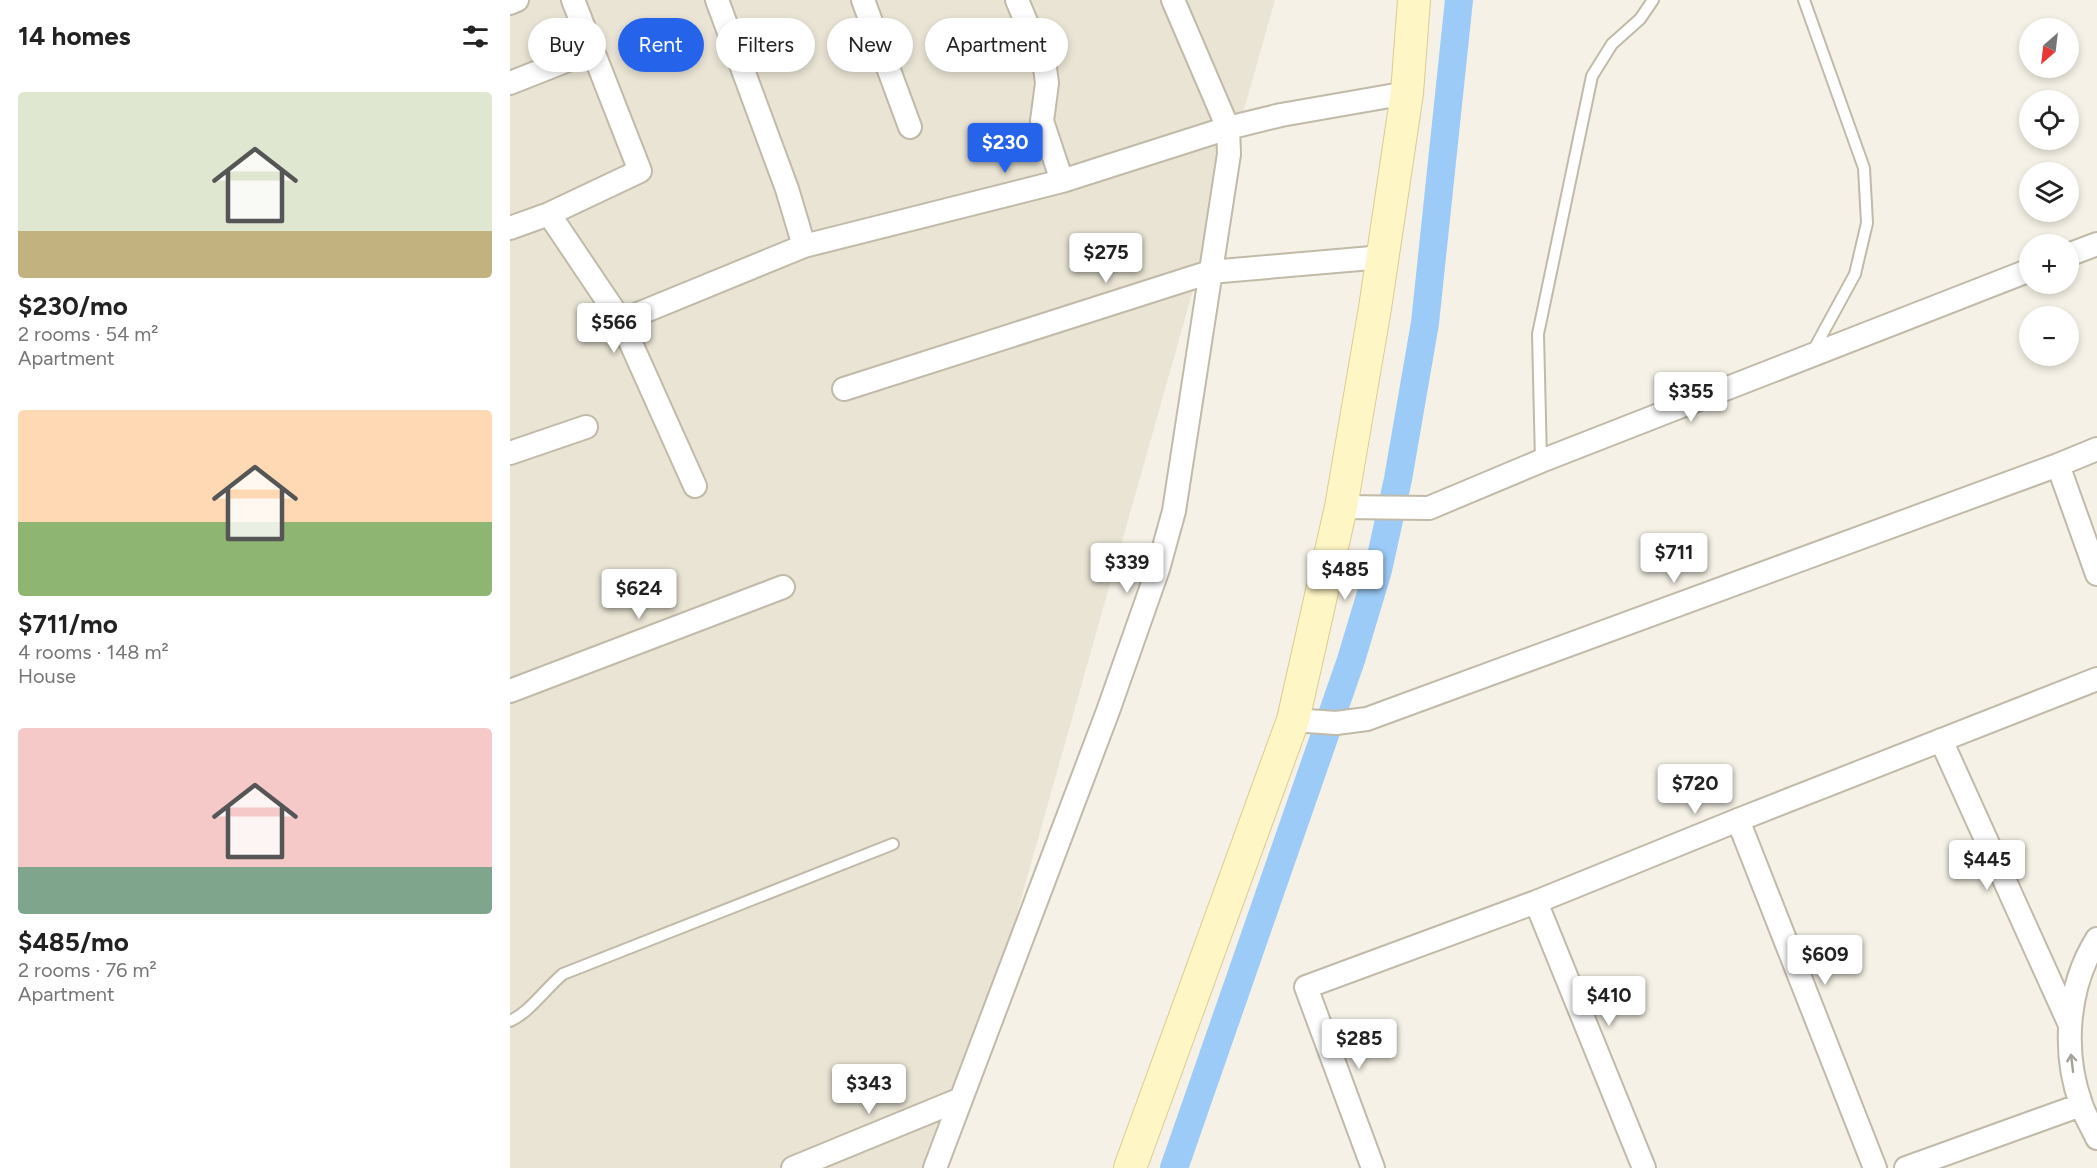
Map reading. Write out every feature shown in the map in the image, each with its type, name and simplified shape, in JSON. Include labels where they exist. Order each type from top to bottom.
[{"type":"street","points":[[510,3],[517,0]]},
{"type":"street","points":[[573,0],[579,18]]},
{"type":"street","points":[[717,0],[787,189],[804,246]]},
{"type":"street","points":[[863,0],[910,127]]},
{"type":"street","points":[[1017,0],[1045,68],[1047,83],[1042,121],[1062,181]]},
{"type":"street","points":[[935,1168],[1108,711],[1158,569],[1174,511],[1229,154],[1228,128],[1173,0]]},
{"type":"street","points":[[1130,1168],[1293,720],[1341,507],[1383,256],[1407,93],[1414,0]]},
{"type":"street","points":[[510,82],[536,72]]},
{"type":"street","points":[[510,228],[549,214],[640,171],[600,72]]},
{"type":"street","points":[[621,321],[804,246],[1062,181],[1228,128],[1281,115],[1407,93]]},
{"type":"street","points":[[549,214],[621,321],[695,486]]},
{"type":"street","points":[[2079,251],[2097,244]]},
{"type":"street","points":[[844,389],[1210,272],[1383,256]]},
{"type":"street","points":[[1341,507],[1429,508],[1541,461],[2019,274]]},
{"type":"street","points":[[510,453],[586,427]]},
{"type":"street","points":[[1293,720],[1336,723],[1367,719],[2097,449]]},
{"type":"street","points":[[2058,465],[2097,574]]},
{"type":"street","points":[[510,691],[783,587]]},
{"type":"street","points":[[1373,1168],[1306,987],[1536,902],[1738,820],[2097,680]]},
{"type":"street","points":[[1941,740],[2070,1025]]},
{"type":"street","points":[[1738,820],[1875,1168]]},
{"type":"street","points":[[1536,902],[1644,1168]]},
{"type":"street","points":[[2097,939],[2089,952],[2076,988],[2070,1025],[2071,1066],[2081,1105],[2097,1138]]},
{"type":"street","points":[[792,1168],[961,1099]]},
{"type":"street","points":[[1906,1168],[2081,1105]]},
{"type":"lane","points":[[1541,461],[1538,334],[1592,76],[1612,44],[1640,19],[1653,0]]},
{"type":"lane","points":[[1804,0],[1864,168],[1867,223],[1855,274],[1812,354]]},
{"type":"lane","points":[[510,1021],[523,1013],[563,975],[893,844]]},
{"type":"shaded area","points":[[510,0],[1275,0],[945,1168],[510,1168]]},
{"type":"waterway","points":[[1174,1168],[1351,660],[1378,570],[1398,479],[1425,323],[1459,0]]}]
